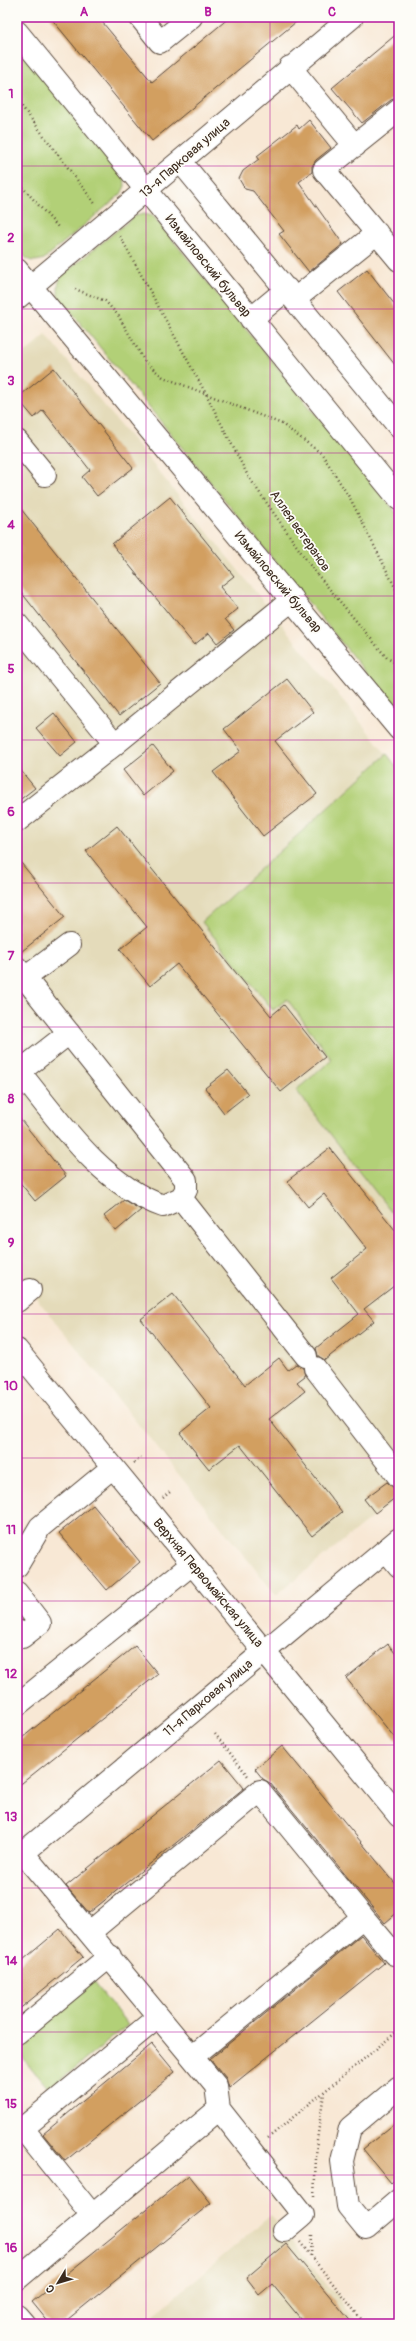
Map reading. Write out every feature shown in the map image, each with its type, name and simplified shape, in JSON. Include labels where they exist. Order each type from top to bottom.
[{"type":"street","points":[[140,17],[160,42],[191,17]]},
{"type":"street","name":"13-я Парковая улица","points":[[24,293],[181,162],[290,67],[339,21]]},
{"type":"street","name":"Измайловский бульвар","points":[[17,32],[146,192],[399,499]]},
{"type":"street","points":[[290,67],[355,146]]},
{"type":"street","points":[[399,110],[324,170],[399,260]]},
{"type":"street","points":[[181,162],[399,427]]},
{"type":"street","points":[[251,319],[291,294],[377,233]]},
{"type":"street","name":"Измайловский бульвар","points":[[17,270],[24,293],[293,599],[399,729]]},
{"type":"street","points":[[17,441],[45,475]]},
{"type":"street","points":[[17,821],[115,744],[293,599]]},
{"type":"street","points":[[17,624],[115,744]]},
{"type":"street","points":[[69,945],[21,973],[69,1033],[186,1180],[186,1190],[182,1198],[163,1206],[144,1199],[101,1166],[70,1134],[18,1070],[69,1033]]},
{"type":"street","points":[[182,1198],[399,1477]]},
{"type":"street","name":"Верхняя Первомайская улица","points":[[17,1350],[399,1816]]},
{"type":"street","points":[[17,1566],[40,1527],[113,1467]]},
{"type":"street","name":"11-я Парковая улица","points":[[20,1855],[265,1651],[395,1552]]},
{"type":"street","points":[[17,1705],[192,1564]]},
{"type":"street","points":[[17,1594],[40,1623],[22,1637],[17,1631]]},
{"type":"street","points":[[90,1932],[260,1791],[394,1954],[399,1950]]},
{"type":"street","points":[[20,1855],[90,1932],[216,2086],[219,2109],[303,2215],[284,2231]]},
{"type":"street","points":[[192,2057],[364,1917]]},
{"type":"street","points":[[17,2033],[110,1956]]},
{"type":"street","points":[[92,2215],[20,2131],[158,2017]]},
{"type":"street","points":[[399,2087],[350,2128],[342,2161],[348,2206],[366,2228],[399,2200]]},
{"type":"street","points":[[17,2279],[219,2109]]},
{"type":"street","points":[[17,2316],[24,2324]]},
{"type":"path","points":[[17,100],[92,200]]},
{"type":"path","points":[[17,181],[58,227]]},
{"type":"path","name":"Аллея ветеранов","points":[[126,246],[206,394],[248,476],[312,568],[387,658],[399,665]]},
{"type":"path","points":[[75,289],[105,301],[118,315],[145,362],[163,378],[282,424],[322,454],[351,500],[399,595]]},
{"type":"path","points":[[214,1734],[260,1791]]},
{"type":"path","points":[[252,2151],[399,2030]]},
{"type":"shaded area","points":[[46,335],[151,462],[399,770],[399,1496],[276,1595],[17,1274],[17,360]]},
{"type":"shaded area","points":[[271,2215],[359,2324],[149,2324],[147,2321]]},
{"type":"green space","points":[[17,47],[124,177],[125,186],[121,194],[44,259],[34,261],[28,260],[17,248]]},
{"type":"green space","points":[[144,214],[153,216],[399,516],[399,713],[58,296],[58,285],[61,276],[135,216]]},
{"type":"green space","points":[[387,754],[399,770],[399,1222],[296,1090],[332,1060],[287,999],[273,1010],[202,922]]},
{"type":"green space","points":[[93,1981],[128,2025],[49,2089],[17,2051],[17,2043]]},
{"type":"building","points":[[50,17],[98,17],[152,82],[230,17],[302,17],[152,141]]},
{"type":"building","points":[[399,32],[399,97],[391,100],[362,123],[332,88]]},
{"type":"building","points":[[309,120],[331,148],[316,160],[312,166],[312,172],[299,182],[343,244],[309,272],[279,234],[284,231],[253,191],[245,189],[239,179],[243,171],[259,159],[257,156],[297,125],[299,129]]},
{"type":"building","points":[[367,269],[399,310],[399,370],[338,292]]},
{"type":"building","points":[[54,368],[133,468],[97,496],[82,477],[90,470],[43,410],[34,418],[17,398]]},
{"type":"building","points":[[170,497],[234,576],[220,587],[238,609],[225,619],[234,630],[217,643],[209,633],[194,645],[112,544]]},
{"type":"building","points":[[17,504],[160,683],[119,716],[17,587]]},
{"type":"building","points":[[287,679],[313,712],[275,741],[317,794],[263,836],[213,772],[241,751],[224,729]]},
{"type":"building","points":[[54,713],[77,742],[60,756],[36,728]]},
{"type":"building","points":[[153,746],[173,771],[143,796],[123,770]]},
{"type":"building","points":[[17,766],[35,788],[17,802]]},
{"type":"building","points":[[117,826],[271,1016],[284,1005],[325,1057],[281,1092],[177,964],[150,986],[120,949],[147,927],[86,851]]},
{"type":"building","points":[[17,858],[65,917],[17,955]]},
{"type":"building","points":[[228,1070],[248,1094],[224,1113],[205,1088]]},
{"type":"building","points":[[17,1115],[66,1176],[35,1201],[17,1179]]},
{"type":"building","points":[[330,1148],[399,1235],[399,1282],[364,1309],[374,1321],[325,1360],[318,1356],[316,1348],[359,1314],[331,1278],[367,1249],[324,1194],[308,1207],[287,1181]]},
{"type":"building","points":[[124,1200],[141,1210],[116,1231],[104,1216]]},
{"type":"building","points":[[173,1294],[245,1385],[279,1358],[288,1370],[296,1364],[303,1368],[305,1376],[297,1382],[305,1391],[269,1419],[342,1512],[312,1536],[240,1445],[209,1469],[180,1433],[211,1408],[141,1319]]},
{"type":"building","points":[[387,1482],[394,1488],[399,1489],[399,1495],[375,1513],[364,1499]]},
{"type":"building","points":[[93,1505],[140,1562],[107,1590],[59,1533]]},
{"type":"building","points":[[388,1644],[399,1658],[399,1743],[346,1678]]},
{"type":"building","points":[[135,1646],[158,1674],[17,1787],[17,1742]]},
{"type":"building","points":[[282,1746],[399,1888],[399,1911],[385,1923],[270,1783],[263,1779],[255,1769]]},
{"type":"building","points":[[221,1760],[244,1788],[89,1913],[66,1886]]},
{"type":"building","points":[[60,1929],[83,1957],[17,2011],[17,1965]]},
{"type":"building","points":[[361,1935],[384,1963],[229,2088],[226,2078],[210,2059]]},
{"type":"building","points":[[152,2044],[175,2072],[65,2161],[43,2134]]},
{"type":"building","points":[[399,2120],[399,2176],[391,2183],[363,2149]]},
{"type":"building","points":[[189,2175],[211,2203],[62,2324],[50,2324],[32,2302]]},
{"type":"building","points":[[286,2244],[353,2324],[305,2324],[272,2284],[259,2295],[246,2278]]}]
